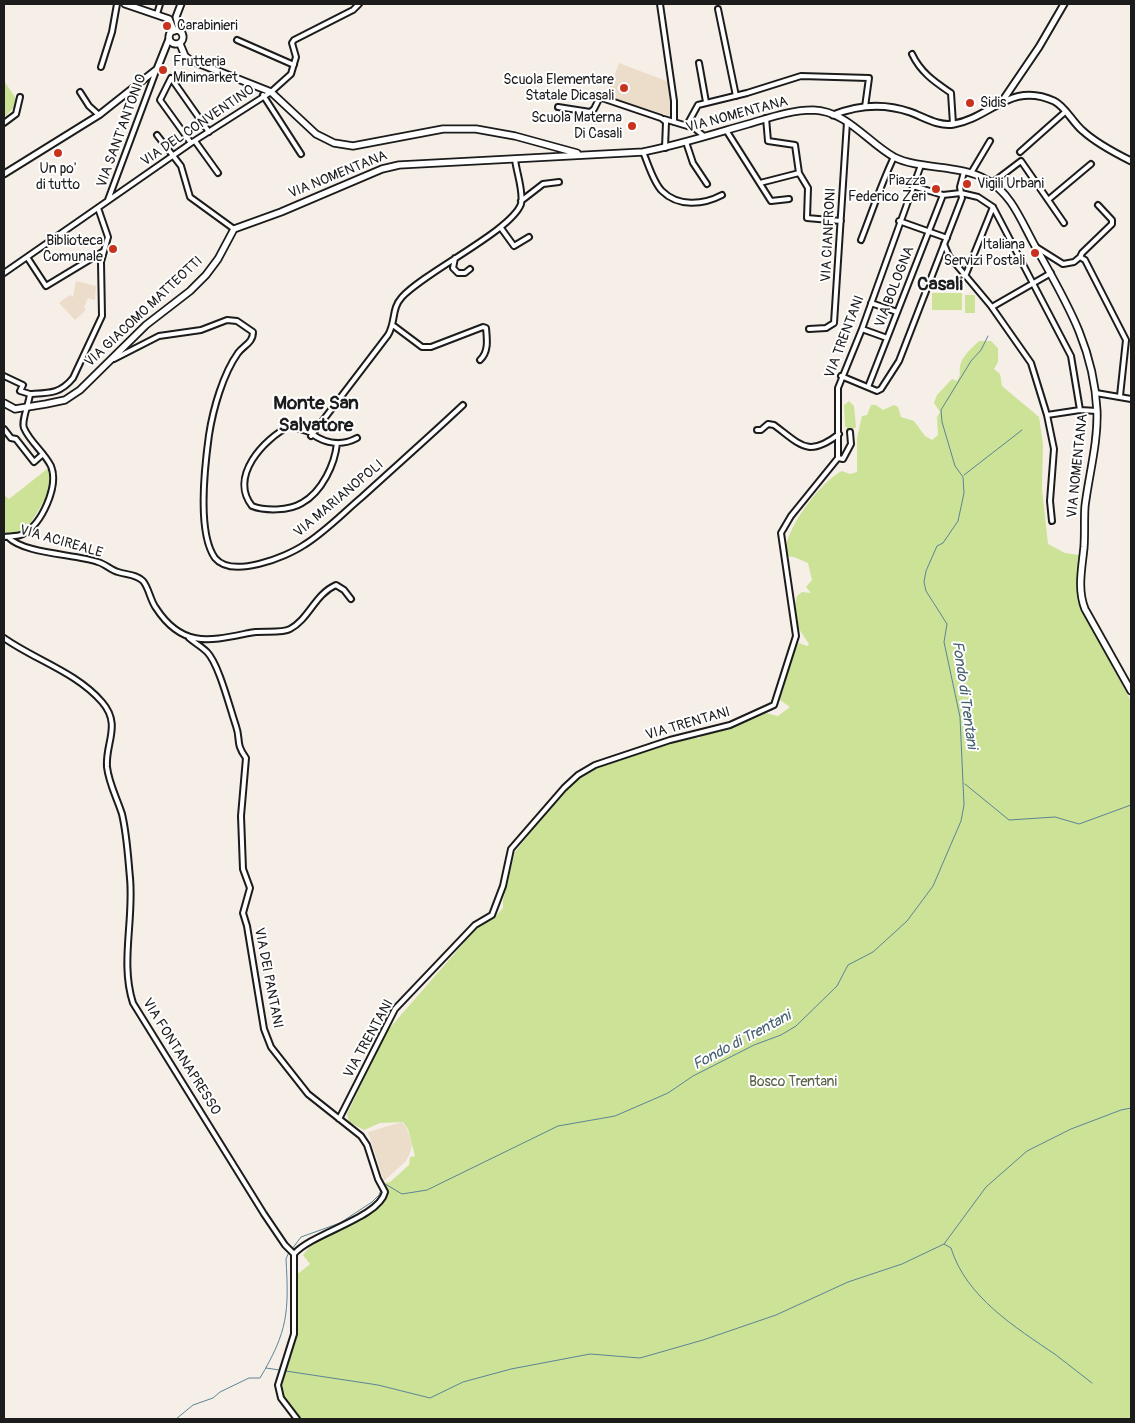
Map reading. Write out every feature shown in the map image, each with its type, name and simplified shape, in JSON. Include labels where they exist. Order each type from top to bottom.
[{"type":"main road","points":[[125,4],[169,19],[177,31],[183,35],[180,44],[185,56],[190,60],[271,92],[316,134],[345,145],[373,143],[443,129],[476,129],[515,136],[556,149],[588,156]]},
{"type":"main road","points":[[177,31],[170,33],[169,39],[172,44],[180,44]]},
{"type":"main road","name":"VIA NOMENTANA","points":[[234,228],[281,212],[390,166],[643,152],[665,148],[766,118],[815,110],[847,122],[894,157],[971,173],[992,183],[1012,202],[1051,273],[1084,340],[1096,393],[1097,411],[1085,506],[1081,594],[1085,609],[1131,690]]},
{"type":"main road","name":"VIA GIACOMO MATTEOTTI","points":[[4,403],[15,408],[65,400],[80,390],[146,325],[190,291],[206,275],[218,259],[234,228]]},
{"type":"street","points":[[101,67],[112,32],[117,4]]},
{"type":"street","points":[[157,14],[160,4]]},
{"type":"street","points":[[177,31],[176,17],[180,4]]},
{"type":"street","points":[[237,40],[294,65],[296,57],[292,43],[294,40],[353,10],[359,4]]},
{"type":"street","points":[[660,4],[674,101],[674,122]]},
{"type":"street","points":[[1003,100],[1033,57],[1064,4]]},
{"type":"street","points":[[718,9],[736,96]]},
{"type":"street","points":[[4,174],[99,115],[157,68],[169,39]]},
{"type":"street","points":[[912,54],[918,66],[927,76],[951,93],[953,124]]},
{"type":"street","points":[[699,63],[706,102]]},
{"type":"street","name":"VIA DEL CONVENTINO","points":[[4,273],[193,142],[271,92],[291,74],[294,65]]},
{"type":"street","name":"VIA SANT'ANTONIO","points":[[108,201],[157,68]]},
{"type":"street","points":[[687,125],[694,108],[706,102],[736,96],[801,76],[869,78],[865,107]]},
{"type":"street","points":[[209,132],[171,78],[160,100],[218,173]]},
{"type":"street","points":[[80,92],[89,106],[99,115]]},
{"type":"street","points":[[264,95],[301,154]]},
{"type":"street","points":[[832,115],[852,107],[884,106],[909,112],[937,123],[953,124],[971,118],[1003,100],[1035,96],[1056,102],[1088,135],[1131,161]]},
{"type":"street","points":[[4,123],[16,114],[20,97]]},
{"type":"street","points":[[558,107],[590,112],[594,109],[599,99],[602,98],[665,121],[687,125],[704,136]]},
{"type":"street","points":[[1020,152],[1065,112]]},
{"type":"street","points":[[766,118],[768,141],[795,145],[800,173],[808,188],[807,218],[840,221]]},
{"type":"street","points":[[665,121],[665,148]]},
{"type":"street","name":"VIA CIANFRONI","points":[[809,329],[826,328],[834,322],[847,122]]},
{"type":"street","points":[[726,130],[768,199],[771,201],[789,199]]},
{"type":"street","points":[[157,135],[172,157],[181,166],[190,197],[234,228]]},
{"type":"street","points":[[971,173],[990,141]]},
{"type":"street","points":[[686,142],[693,163],[707,184]]},
{"type":"street","points":[[643,152],[661,190],[670,196],[683,202],[698,203],[713,200],[722,195]]},
{"type":"street","points":[[861,240],[876,204],[879,189],[894,157]]},
{"type":"street","points":[[515,159],[521,202]]},
{"type":"street","points":[[992,183],[1022,161],[1064,223]]},
{"type":"street","name":"VIA TRENTANI","points":[[339,1119],[395,1009],[475,925],[492,915],[504,886],[510,849],[564,788],[578,775],[594,765],[670,740],[730,726],[774,705],[796,636],[781,533],[791,516],[838,458],[838,388],[841,376],[862,329],[899,221],[922,164]]},
{"type":"street","points":[[1048,200],[1091,164]]},
{"type":"street","points":[[841,376],[877,391],[881,389],[899,361],[962,198],[960,187],[964,172]]},
{"type":"street","points":[[760,183],[800,173]]},
{"type":"street","points":[[312,434],[394,326],[395,306],[403,296],[456,257],[501,228],[518,209],[521,202],[542,184],[559,182]]},
{"type":"street","points":[[913,186],[944,195],[961,193],[978,197],[993,208],[1071,356],[1080,410]]},
{"type":"street","name":"VIA BOLOGNA","points":[[868,387],[944,195]]},
{"type":"street","points":[[1035,246],[1063,264],[1074,262],[1112,224],[1112,220],[1098,205]]},
{"type":"street","points":[[4,376],[23,385],[20,391],[30,394],[61,391],[73,378],[102,316],[101,262],[108,237],[98,208]]},
{"type":"street","points":[[966,274],[993,208]]},
{"type":"street","points":[[899,221],[946,238]]},
{"type":"street","points":[[501,228],[514,246],[528,237]]},
{"type":"street","points":[[944,244],[949,256],[992,307],[1031,363],[1047,415],[1054,449],[1050,501],[1052,521]]},
{"type":"street","points":[[27,257],[46,286],[104,251]]},
{"type":"street","points":[[456,257],[452,263],[458,272],[465,273],[470,269]]},
{"type":"street","points":[[1080,257],[1085,260],[1126,340],[1120,396]]},
{"type":"street","points":[[992,307],[1051,273]]},
{"type":"street","points":[[871,303],[897,312]]},
{"type":"street","name":"VIA MARIANOPOLI","points":[[109,361],[159,336],[201,330],[227,320],[237,321],[253,332],[250,342],[238,353],[219,393],[211,420],[203,502],[209,541],[214,556],[220,563],[240,567],[280,558],[303,546],[339,517],[463,405]]},
{"type":"street","points":[[394,326],[422,347],[431,347],[483,327],[486,328],[487,347],[484,356],[480,360]]},
{"type":"street","points":[[862,329],[887,338]]},
{"type":"street","points":[[1126,340],[1131,337]]},
{"type":"street","points":[[1096,393],[1131,399]]},
{"type":"street","points":[[6,537],[22,535],[32,526],[46,507],[54,485],[52,469],[24,428],[22,421],[29,406],[30,394]]},
{"type":"street","points":[[1047,415],[1080,410],[1097,411]]},
{"type":"street","points":[[757,430],[761,430],[768,424],[774,425],[809,449],[823,445],[839,434]]},
{"type":"street","points":[[338,443],[332,466],[325,478],[302,503],[273,509],[252,506],[246,499],[247,472],[258,450],[278,432],[290,426],[328,442],[349,442],[357,438]]},
{"type":"street","points":[[4,429],[12,438],[16,439],[34,462],[43,454]]},
{"type":"street","points":[[838,458],[843,459],[851,444],[850,432]]},
{"type":"street","name":"VIA ACIREALE","points":[[6,537],[41,551],[99,562],[116,572],[138,577],[144,583],[155,607],[166,621],[189,638]]},
{"type":"street","points":[[189,638],[200,641],[262,630],[281,632],[291,629],[327,589],[336,586],[344,590],[351,598]]},
{"type":"street","name":"VIA FONTANAPRESSO","points":[[4,638],[30,656],[70,676],[94,694],[106,707],[113,732],[107,753],[108,774],[124,823],[130,881],[127,966],[133,1003],[264,1214],[291,1251]]},
{"type":"street","name":"VIA DEI PANTANI","points":[[189,638],[209,653],[229,702],[231,718],[236,726],[238,748],[246,758],[241,816],[243,869],[250,888],[243,913],[247,926],[264,1029],[271,1047],[308,1094],[361,1136],[367,1145],[385,1195],[355,1219],[291,1251]]},
{"type":"street","points":[[291,1251],[294,1334],[278,1385],[281,1398],[297,1419]]},
{"type":"shaded area","points":[[619,63],[669,82],[673,104],[671,116],[607,97]]},
{"type":"shaded area","points":[[76,281],[96,286],[95,300],[88,298],[84,307],[86,310],[75,320],[59,303],[70,295],[73,297]]},
{"type":"shaded area","points":[[402,1122],[407,1129],[412,1145],[410,1153],[406,1161],[384,1181],[368,1132]]},
{"type":"green space","points":[[4,81],[15,97],[16,105],[4,118]]},
{"type":"green space","points":[[932,293],[962,293],[962,310],[932,310]]},
{"type":"green space","points":[[965,295],[975,295],[975,313],[965,313]]},
{"type":"green space","name":"Bosco Trentani","points":[[979,341],[991,341],[998,348],[998,362],[994,369],[1000,374],[1002,386],[1039,417],[1043,444],[1042,489],[1048,544],[1065,553],[1079,555],[1077,596],[1079,604],[1131,701],[1131,1419],[301,1419],[284,1398],[279,1384],[290,1356],[295,1328],[294,1270],[299,1273],[310,1264],[303,1255],[315,1240],[341,1230],[387,1196],[384,1183],[390,1182],[409,1165],[410,1157],[415,1156],[408,1129],[403,1122],[380,1123],[364,1130],[349,1122],[347,1114],[387,1031],[476,929],[495,917],[503,908],[503,900],[515,852],[562,793],[581,775],[635,753],[694,736],[699,739],[701,735],[766,713],[778,716],[790,707],[780,700],[790,662],[799,643],[807,646],[809,644],[799,629],[795,605],[797,596],[802,592],[811,593],[806,587],[812,580],[808,563],[786,556],[786,546],[796,521],[814,496],[834,476],[842,471],[850,474],[857,472],[857,438],[862,416],[867,415],[871,405],[876,405],[883,410],[894,405],[898,407],[901,417],[914,421],[925,436],[932,440],[938,435],[937,417],[940,412],[934,403],[937,395],[952,379],[957,381],[960,375],[962,360]]},
{"type":"green space","points":[[849,401],[854,406],[856,427],[850,432],[845,426],[844,405]]},
{"type":"green space","points":[[51,466],[49,493],[25,532],[4,536],[4,495],[9,499]]},
{"type":"waterway","name":"Fondo di Trentani","points":[[292,1249],[301,1237],[340,1223],[372,1202],[379,1195],[383,1185],[387,1185],[402,1194],[427,1190],[558,1126],[615,1116],[668,1093],[693,1076],[754,1045],[781,1035],[796,1026],[837,986],[848,965],[873,952],[907,921],[933,886],[961,821],[964,805],[960,717],[944,642],[947,624],[926,591],[924,582],[926,571],[937,546],[943,543],[958,521],[964,493],[963,477],[955,466],[942,422],[941,410],[971,361],[981,350],[988,336]]},
{"type":"waterway","points":[[964,475],[1022,430]]},
{"type":"waterway","points":[[965,784],[1009,820],[1055,817],[1079,824],[1131,805]]},
{"type":"waterway","points":[[944,1244],[986,1187],[1027,1151],[1071,1129],[1131,1108]]},
{"type":"waterway","points":[[266,1368],[378,1385],[430,1398],[463,1382],[511,1369],[590,1354],[640,1358],[703,1340],[776,1315],[848,1282],[902,1264],[944,1244],[951,1248],[958,1266],[980,1296],[1009,1322],[1092,1383]]},
{"type":"waterway","points":[[176,1419],[193,1405],[213,1398],[220,1392],[249,1378],[260,1378],[276,1347],[285,1321],[287,1293],[286,1259],[289,1252]]},
{"type":"place","name":"Carabinieri","points":[[167,26]]},
{"type":"place","name":"Frutteria Minimarket","points":[[163,70]]},
{"type":"place","name":"Scuola Elementare Statale Dicasali","points":[[624,88]]},
{"type":"place","name":"Sidis","points":[[970,103]]},
{"type":"place","name":"Scuola Materna Di Casali","points":[[632,126]]},
{"type":"place","name":"Un po' di tutto","points":[[58,153]]},
{"type":"place","name":"Vigili Urbani","points":[[967,184]]},
{"type":"place","name":"Piazza Federico Zeri","points":[[936,189]]},
{"type":"place","name":"Biblioteca Comunale","points":[[113,249]]},
{"type":"place","name":"Italiana Servizi Postali","points":[[1035,253]]},
{"type":"district","name":"Casali","points":[[940,285]]},
{"type":"district","name":"Monte San Salvatore","points":[[316,415]]}]
